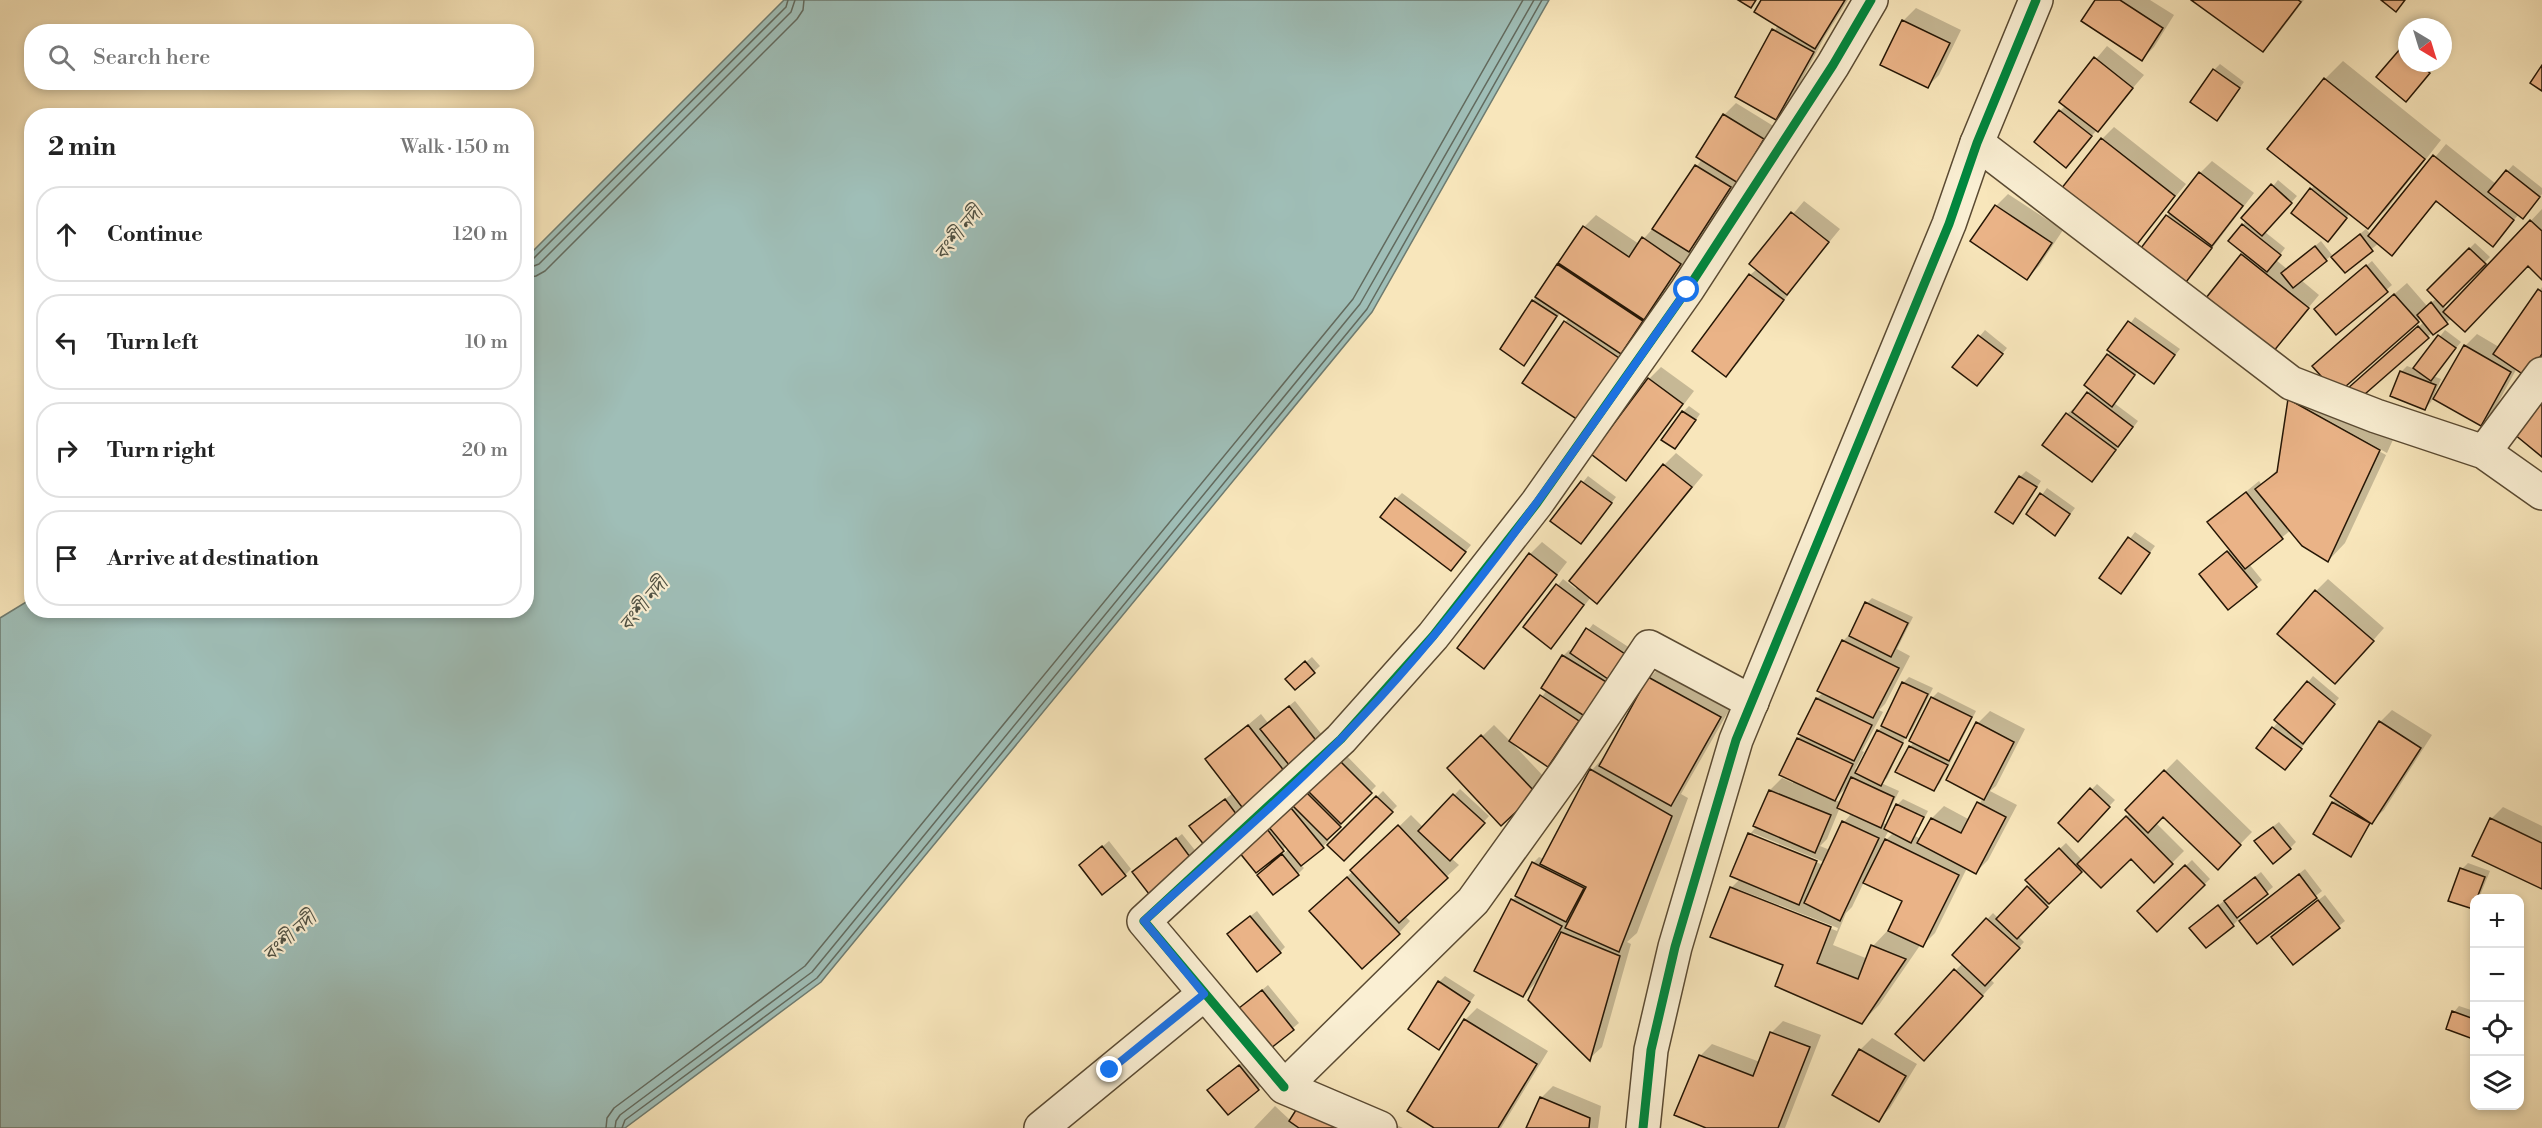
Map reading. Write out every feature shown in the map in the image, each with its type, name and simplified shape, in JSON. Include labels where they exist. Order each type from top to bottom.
[{"type":"street","points":[[1380,1128],[1284,1087],[1144,921],[1341,739],[1433,636],[1537,503],[1687,290],[1833,65],[1872,0]]},
{"type":"street","points":[[1646,1127],[1651,1050],[1676,947],[1736,741],[1948,224],[1977,143],[2036,0]]},
{"type":"street","points":[[1977,143],[2291,383],[2376,416],[2484,452],[2542,493]]},
{"type":"street","points":[[2484,452],[2542,374]]},
{"type":"street","points":[[1284,1087],[1473,901],[1568,769],[1649,647],[1752,702]]},
{"type":"street","points":[[1041,1128],[1204,994]]},
{"type":"water","name":"বংশী নদী","points":[[784,0],[1549,0],[1372,312],[821,982],[625,1128],[0,1128],[0,618],[24,603],[24,618],[534,618],[534,250]]},
{"type":"building","points":[[1738,0],[1756,0],[1751,8]]},
{"type":"building","points":[[1761,0],[1845,0],[1815,49],[1754,12]]},
{"type":"building","points":[[2095,0],[2120,0],[2163,28],[2142,61],[2081,21]]},
{"type":"building","points":[[2191,0],[2298,0],[2301,2],[2263,52]]},
{"type":"building","points":[[2381,0],[2405,0],[2396,12]]},
{"type":"building","points":[[1902,20],[1950,43],[1928,88],[1880,65]]},
{"type":"building","points":[[1772,29],[1814,52],[1776,120],[1735,97]]},
{"type":"building","points":[[2398,51],[2398,72],[2430,73],[2406,102],[2376,77]]},
{"type":"building","points":[[2094,57],[2133,88],[2098,132],[2059,102]]},
{"type":"building","points":[[2542,65],[2542,91],[2530,83]]},
{"type":"building","points":[[2213,69],[2240,88],[2217,121],[2190,102]]},
{"type":"building","points":[[2324,78],[2425,159],[2368,229],[2267,149]]},
{"type":"building","points":[[2059,110],[2092,136],[2066,168],[2034,142]]},
{"type":"building","points":[[1723,114],[1764,139],[1738,183],[1696,157]]},
{"type":"building","points":[[2101,138],[2175,196],[2135,247],[2061,189]]},
{"type":"building","points":[[2433,155],[2514,220],[2493,247],[2436,201],[2392,256],[2368,236]]},
{"type":"building","points":[[1695,165],[1731,187],[1689,252],[1652,229]]},
{"type":"building","points":[[2506,170],[2540,197],[2523,219],[2488,192]]},
{"type":"building","points":[[2199,172],[2243,206],[2212,246],[2168,212]]},
{"type":"building","points":[[2271,184],[2292,203],[2262,236],[2241,218]]},
{"type":"building","points":[[2310,188],[2347,218],[2328,242],[2291,213]]},
{"type":"building","points":[[1995,205],[2052,243],[2027,280],[1970,241]]},
{"type":"building","points":[[1791,212],[1829,242],[1787,295],[1749,264]]},
{"type":"building","points":[[2166,215],[2212,248],[2180,290],[2135,256]]},
{"type":"building","points":[[2530,220],[2542,231],[2542,280],[2528,266],[2465,332],[2443,312]]},
{"type":"building","points":[[2242,224],[2281,255],[2267,272],[2228,241]]},
{"type":"building","points":[[1583,226],[1629,257],[1642,237],[1681,264],[1644,320],[1558,263]]},
{"type":"building","points":[[2360,234],[2373,251],[2345,273],[2331,257]]},
{"type":"building","points":[[2315,246],[2327,261],[2293,288],[2281,273]]},
{"type":"building","points":[[2469,248],[2486,264],[2443,307],[2427,290]]},
{"type":"building","points":[[2241,254],[2309,308],[2273,352],[2206,298]]},
{"type":"building","points":[[1557,264],[1643,321],[1621,354],[1535,297]]},
{"type":"building","points":[[2366,265],[2388,292],[2336,335],[2314,309]]},
{"type":"building","points":[[1749,274],[1784,300],[1726,377],[1692,351]]},
{"type":"building","points":[[2538,289],[2542,292],[2542,354],[2527,377],[2493,354]]},
{"type":"building","points":[[2394,294],[2419,322],[2337,394],[2312,366]]},
{"type":"building","points":[[1532,300],[1557,316],[1524,366],[1500,349]]},
{"type":"building","points":[[2431,302],[2448,324],[2433,335],[2417,315]]},
{"type":"building","points":[[1564,321],[1619,358],[1578,420],[1522,383]]},
{"type":"building","points":[[2128,321],[2175,355],[2154,384],[2107,350]]},
{"type":"building","points":[[2418,326],[2429,338],[2357,401],[2347,389]]},
{"type":"building","points":[[1978,335],[2003,354],[1977,386],[1952,367]]},
{"type":"building","points":[[2438,335],[2456,348],[2431,381],[2413,368]]},
{"type":"building","points":[[2464,345],[2511,372],[2481,426],[2433,399]]},
{"type":"building","points":[[2107,354],[2135,375],[2112,407],[2084,385]]},
{"type":"building","points":[[2400,371],[2436,385],[2425,410],[2390,396]]},
{"type":"building","points":[[1648,378],[1683,404],[1626,481],[1591,454]]},
{"type":"building","points":[[2087,392],[2133,427],[2118,447],[2072,412]]},
{"type":"building","points":[[2288,399],[2380,450],[2328,562],[2302,546],[2255,489],[2277,472]]},
{"type":"building","points":[[2542,400],[2542,457],[2514,434]]},
{"type":"building","points":[[1682,411],[1696,420],[1675,449],[1661,440]]},
{"type":"building","points":[[2066,413],[2116,450],[2092,482],[2042,445]]},
{"type":"building","points":[[1663,464],[1692,487],[1597,604],[1569,581]]},
{"type":"building","points":[[2019,476],[2037,487],[2013,524],[1995,512]]},
{"type":"building","points":[[1581,481],[1612,503],[1581,544],[1550,521]]},
{"type":"building","points":[[2246,492],[2283,539],[2245,569],[2207,522]]},
{"type":"building","points":[[2040,493],[2070,514],[2055,536],[2026,514]]},
{"type":"building","points":[[1395,498],[1466,552],[1451,571],[1380,517]]},
{"type":"building","points":[[2128,537],[2150,553],[2121,594],[2099,578]]},
{"type":"building","points":[[2227,551],[2257,587],[2228,610],[2199,574]]},
{"type":"building","points":[[1529,553],[1557,575],[1484,669],[1457,648]]},
{"type":"building","points":[[1556,584],[1584,605],[1551,649],[1523,627]]},
{"type":"building","points":[[2315,590],[2374,641],[2335,684],[2277,634]]},
{"type":"building","points":[[1865,602],[1908,623],[1891,657],[1849,636]]},
{"type":"building","points":[[1586,628],[1625,654],[1608,679],[1570,653]]},
{"type":"building","points":[[1842,640],[1899,668],[1873,718],[1817,691]]},
{"type":"building","points":[[1562,655],[1608,683],[1586,717],[1541,688]]},
{"type":"building","points":[[1305,661],[1315,673],[1295,690],[1285,679]]},
{"type":"building","points":[[1648,677],[1721,717],[1671,806],[1599,766]]},
{"type":"building","points":[[2307,681],[2335,704],[2303,744],[2274,720]]},
{"type":"building","points":[[1902,682],[1928,694],[1906,738],[1881,726]]},
{"type":"building","points":[[1540,695],[1579,721],[1548,767],[1509,741]]},
{"type":"building","points":[[1931,697],[1972,717],[1949,761],[1909,741]]},
{"type":"building","points":[[1816,698],[1872,725],[1854,761],[1798,734]]},
{"type":"building","points":[[1289,706],[1322,748],[1294,771],[1260,729]]},
{"type":"building","points":[[2379,721],[2421,748],[2372,824],[2330,796]]},
{"type":"building","points":[[1976,722],[2014,742],[1984,800],[1946,780]]},
{"type":"building","points":[[1248,725],[1289,777],[1245,811],[1205,759]]},
{"type":"building","points":[[2272,727],[2302,749],[2285,770],[2256,748]]},
{"type":"building","points":[[1877,730],[1903,743],[1881,786],[1855,773]]},
{"type":"building","points":[[1481,735],[1536,793],[1501,826],[1447,768]]},
{"type":"building","points":[[1797,738],[1853,764],[1835,801],[1779,775]]},
{"type":"building","points":[[1909,746],[1948,765],[1934,791],[1895,772]]},
{"type":"building","points":[[1336,757],[1372,793],[1341,824],[1304,787]]},
{"type":"building","points":[[1590,769],[1672,816],[1619,952],[1565,928],[1586,887],[1540,864]]},
{"type":"building","points":[[2164,770],[2241,845],[2218,870],[2163,817],[2148,833],[2125,810]]},
{"type":"building","points":[[1851,777],[1894,797],[1881,828],[1837,808]]},
{"type":"building","points":[[2090,788],[2110,807],[2078,842],[2058,823]]},
{"type":"building","points":[[1769,790],[1831,815],[1815,853],[1753,826]]},
{"type":"building","points":[[1305,791],[1341,827],[1327,840],[1291,804]]},
{"type":"building","points":[[1453,794],[1485,823],[1450,861],[1418,831]]},
{"type":"building","points":[[1376,796],[1393,812],[1344,861],[1327,845]]},
{"type":"building","points":[[1225,799],[1240,819],[1205,846],[1189,826]]},
{"type":"building","points":[[1977,802],[2006,817],[1976,874],[1917,843],[1931,818],[1961,833]]},
{"type":"building","points":[[2332,802],[2370,823],[2351,857],[2313,834]]},
{"type":"building","points":[[1896,804],[1924,817],[1911,843],[1884,829]]},
{"type":"building","points":[[1291,808],[1324,848],[1301,866],[1268,826]]},
{"type":"building","points":[[2126,816],[2173,864],[2154,883],[2131,859],[2101,888],[2077,864]]},
{"type":"building","points":[[2490,818],[2542,843],[2542,889],[2472,856]]},
{"type":"building","points":[[1842,821],[1879,838],[1840,921],[1804,903]]},
{"type":"building","points":[[1398,825],[1448,878],[1399,923],[1350,870]]},
{"type":"building","points":[[2273,827],[2291,849],[2273,864],[2254,841]]},
{"type":"building","points":[[1267,829],[1284,851],[1256,873],[1239,852]]},
{"type":"building","points":[[1748,833],[1817,861],[1799,905],[1730,876]]},
{"type":"building","points":[[1176,838],[1193,861],[1149,894],[1132,872]]},
{"type":"building","points":[[1885,839],[1959,875],[1923,947],[1888,931],[1902,901],[1863,883]]},
{"type":"building","points":[[1102,846],[1126,876],[1102,895],[1079,865]]},
{"type":"building","points":[[2059,848],[2082,872],[2049,904],[2025,880]]},
{"type":"building","points":[[1282,854],[1299,875],[1273,895],[1257,875]]},
{"type":"building","points":[[1532,862],[1584,888],[1566,922],[1515,896]]},
{"type":"building","points":[[2185,865],[2205,885],[2157,932],[2137,911]]},
{"type":"building","points":[[2460,868],[2485,877],[2479,894],[2470,894],[2470,908],[2448,901]]},
{"type":"building","points":[[2299,874],[2317,898],[2257,944],[2239,921]]},
{"type":"building","points":[[1347,877],[1400,934],[1362,969],[1309,911]]},
{"type":"building","points":[[2255,877],[2268,894],[2237,918],[2224,901]]},
{"type":"building","points":[[2027,886],[2048,907],[2017,939],[1996,919]]},
{"type":"building","points":[[1730,887],[1831,927],[1817,963],[1858,979],[1871,945],[1906,959],[1862,1024],[1775,986],[1783,965],[1710,937]]},
{"type":"building","points":[[1511,899],[1562,926],[1523,997],[1474,971]]},
{"type":"building","points":[[2318,900],[2340,928],[2293,965],[2271,937]]},
{"type":"building","points":[[2218,905],[2234,926],[2206,948],[2189,928]]},
{"type":"building","points":[[1250,916],[1281,953],[1257,972],[1227,934]]},
{"type":"building","points":[[1986,918],[2020,948],[1985,986],[1952,955]]},
{"type":"building","points":[[1561,932],[1620,956],[1590,1061],[1528,1000]]},
{"type":"building","points":[[1954,969],[1983,996],[1924,1061],[1895,1034]]},
{"type":"building","points":[[1438,981],[1470,1002],[1439,1050],[1408,1029]]},
{"type":"building","points":[[1262,990],[1294,1030],[1266,1052],[1234,1012]]},
{"type":"building","points":[[2452,1011],[2470,1018],[2470,1038],[2446,1029]]},
{"type":"building","points":[[1464,1019],[1537,1064],[1498,1128],[1434,1128],[1407,1111]]},
{"type":"building","points":[[1770,1032],[1810,1047],[1778,1128],[1706,1128],[1674,1115],[1699,1055],[1753,1076]]},
{"type":"building","points":[[1859,1049],[1906,1076],[1879,1122],[1832,1095]]},
{"type":"building","points":[[1239,1065],[1259,1090],[1228,1115],[1207,1090]]},
{"type":"building","points":[[1540,1097],[1590,1118],[1589,1128],[1526,1128]]},
{"type":"building","points":[[1303,1099],[1365,1128],[1299,1128],[1289,1121]]},
{"type":"cycle path","points":[[1284,1087],[1144,921],[1341,739],[1433,636],[1537,503],[1687,290],[1833,65],[1871,0]]},
{"type":"cycle path","points":[[1643,1128],[1651,1050],[1675,947],[1736,740],[1949,224],[1977,143],[2036,0]]},
{"type":"route","points":[[1110,1070],[1204,994],[1144,921],[1341,739],[1433,636],[1537,503],[1687,290]]}]
